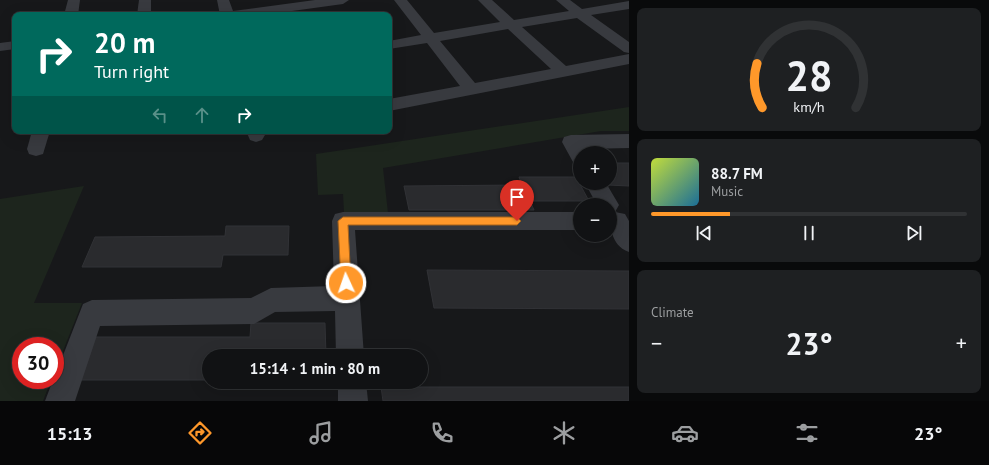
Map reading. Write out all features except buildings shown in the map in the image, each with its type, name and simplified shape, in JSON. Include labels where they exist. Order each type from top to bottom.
[{"type":"street","points":[[71,12],[74,0]]},
{"type":"street","points":[[144,12],[145,0]]},
{"type":"street","points":[[223,0],[226,12]]},
{"type":"street","points":[[253,12],[322,1],[343,0]]},
{"type":"street","points":[[400,0],[472,90]]},
{"type":"street","points":[[484,0],[563,72]]},
{"type":"street","points":[[562,0],[629,49]]},
{"type":"street","points":[[322,1],[328,12]]},
{"type":"street","points":[[392,44],[629,5]]},
{"type":"street","points":[[0,47],[12,45]]},
{"type":"street","points":[[392,104],[629,59]]},
{"type":"street","points":[[36,149],[39,134]]},
{"type":"street","points":[[573,146],[571,142],[629,141]]},
{"type":"street","points":[[350,349],[343,221],[573,221]]},
{"type":"street","points":[[617,223],[629,242]]},
{"type":"street","points":[[60,401],[92,313],[254,311],[270,300],[347,298]]},
{"type":"street","points":[[352,389],[353,401]]},
{"type":"shaded area","points":[[629,107],[629,131],[601,131],[383,168],[388,213],[344,212],[343,194],[318,195],[316,154]]},
{"type":"shaded area","points":[[84,186],[34,303],[82,303],[64,348],[64,337],[12,337],[12,389],[48,389],[43,401],[0,401],[0,199]]},
{"type":"route","points":[[346,283],[343,221],[517,221]]}]
